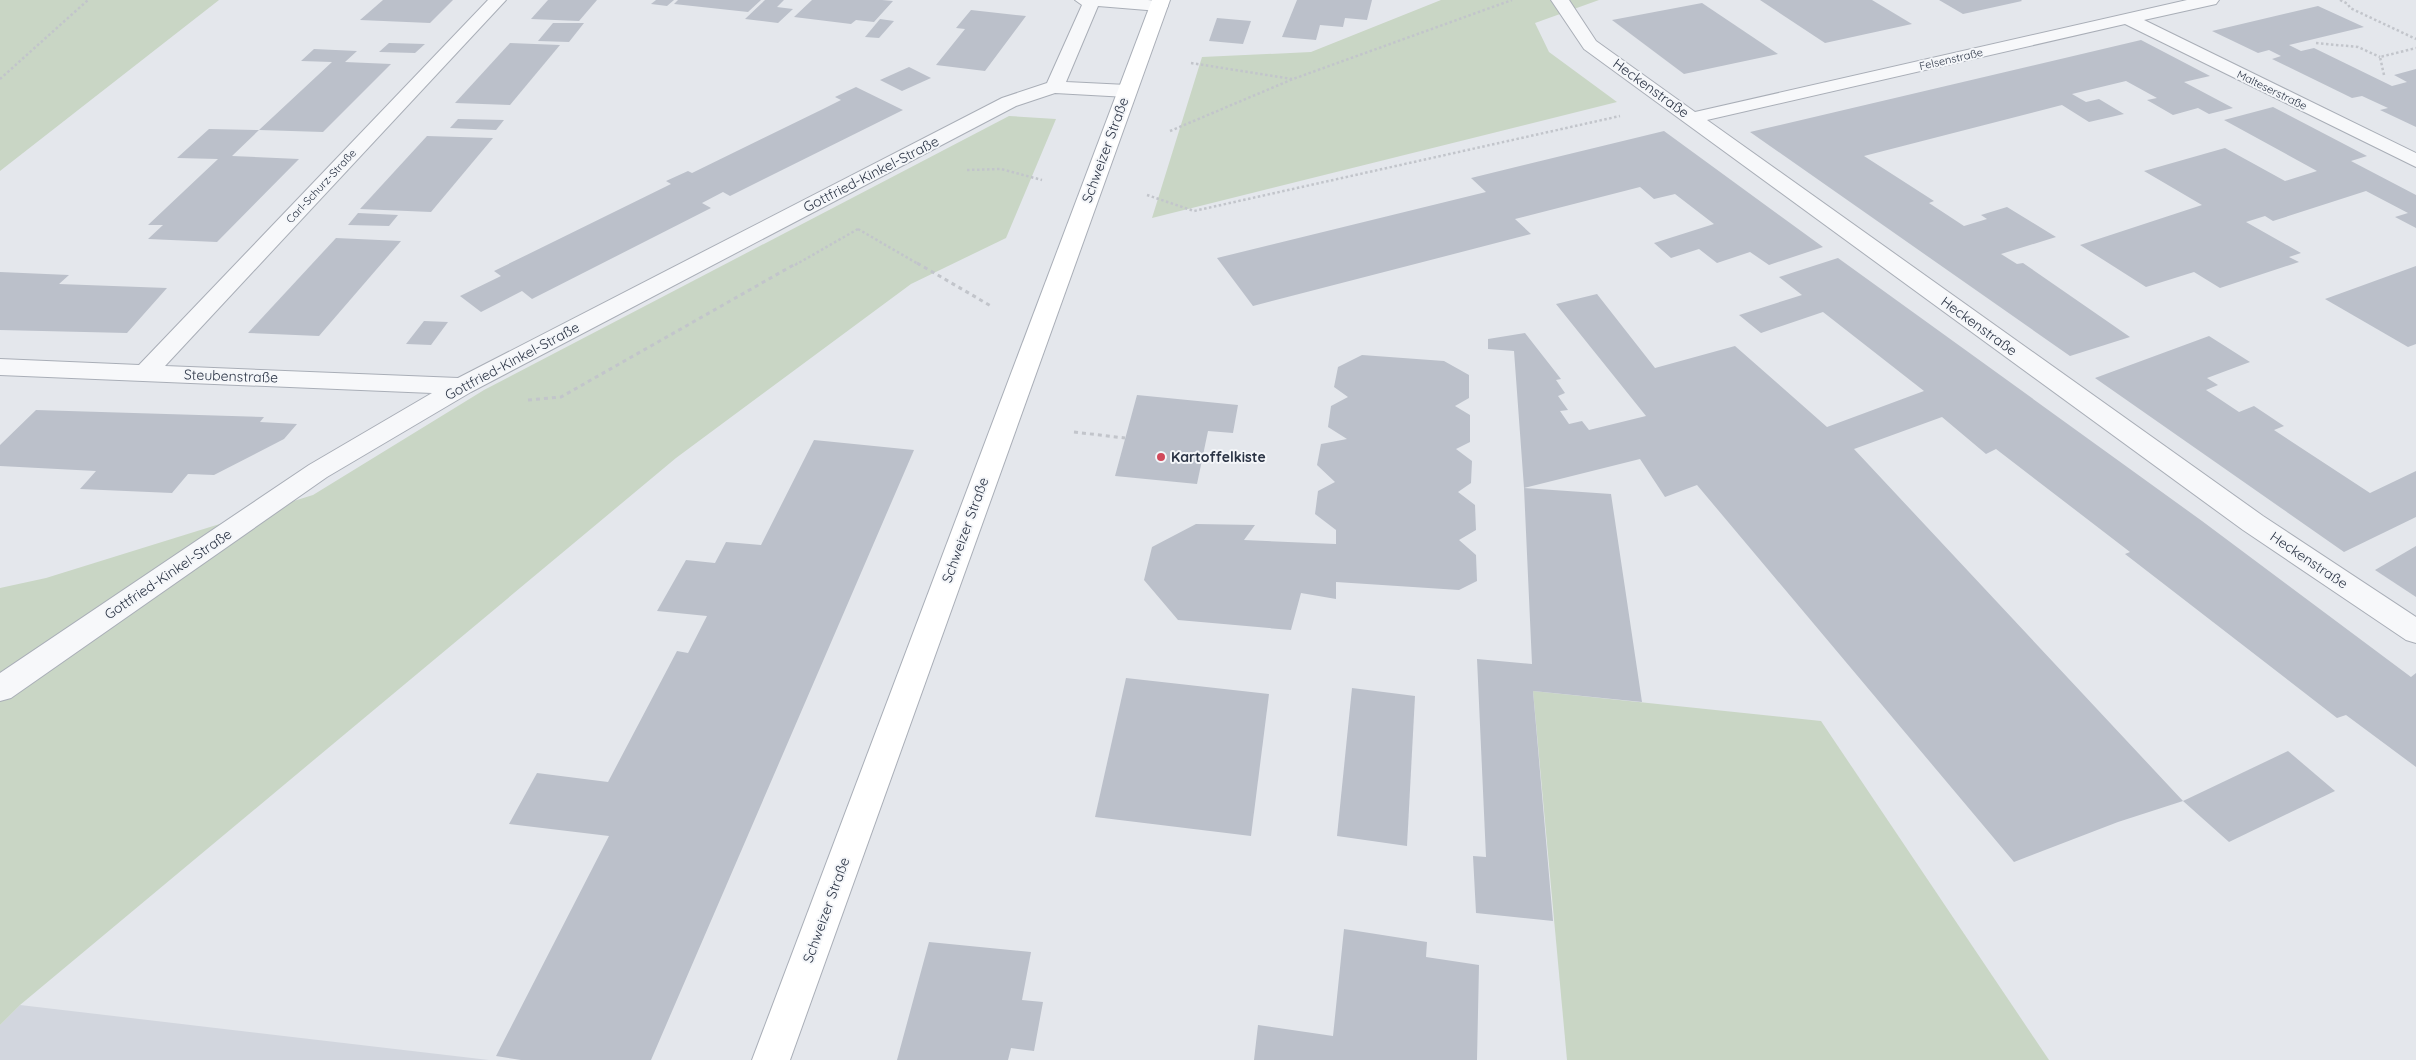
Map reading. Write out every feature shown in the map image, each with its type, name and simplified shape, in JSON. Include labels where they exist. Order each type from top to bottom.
[{"type":"main road","name":"Schweizer Straße","points":[[771,1060],[1160,3]]},
{"type":"street","name":"Carl-Schurz-Straße","points":[[145,373],[497,0]]},
{"type":"street","points":[[1055,87],[1088,0],[1160,3]]},
{"type":"street","name":"Heckenstraße","points":[[1560,0],[1590,45],[2253,523],[2416,632]]},
{"type":"street","name":"Felsenstraße","points":[[1692,118],[2210,0]]},
{"type":"street","name":"Malteserstraße","points":[[2128,19],[2416,161]]},
{"type":"street","name":"Gottfried-Kinkel-Straße","points":[[0,689],[318,472],[462,386],[1008,102],[1030,93],[1055,87],[1127,91]]},
{"type":"street","name":"Steubenstraße","points":[[0,367],[462,386]]},
{"type":"path","points":[[0,79],[88,0]]},
{"type":"path","points":[[1170,131],[1292,79],[1512,0]]},
{"type":"path","points":[[2340,0],[2348,4],[2350,8],[2416,39]]},
{"type":"path","points":[[2316,43],[2358,47],[2380,57],[2416,48]]},
{"type":"path","points":[[2380,57],[2384,75]]},
{"type":"path","points":[[1191,63],[1292,79]]},
{"type":"path","points":[[1146,195],[1194,211],[1672,104]]},
{"type":"path","points":[[962,170],[1001,169],[1042,180]]},
{"type":"path","points":[[858,229],[991,306]]},
{"type":"path","points":[[1074,432],[1125,438]]},
{"type":"shaded area","points":[[20,1005],[489,1060],[0,1060],[0,1025]]},
{"type":"green space","points":[[0,0],[219,0],[0,171]]},
{"type":"green space","points":[[1441,0],[1599,0],[1535,23],[1549,52],[1617,102],[1152,218],[1202,57],[1311,52]]},
{"type":"green space","points":[[1009,116],[1056,119],[1006,238],[911,284],[676,458],[20,1005],[0,1025],[0,588],[46,578],[313,495],[484,390]]},
{"type":"green space","points":[[1533,691],[1821,721],[2049,1060],[1567,1060]]},
{"type":"building","points":[[383,0],[453,0],[430,23],[360,20]]},
{"type":"building","points":[[548,0],[597,0],[579,21],[531,19]]},
{"type":"building","points":[[656,0],[674,0],[667,6],[651,4]]},
{"type":"building","points":[[678,0],[761,0],[748,12],[674,4]]},
{"type":"building","points":[[765,0],[784,0],[777,7],[793,9],[778,23],[745,19]]},
{"type":"building","points":[[812,0],[893,1],[874,22],[856,20],[851,24],[794,17]]},
{"type":"building","points":[[1297,0],[1372,0],[1367,20],[1345,18],[1343,27],[1320,25],[1316,40],[1282,37]]},
{"type":"building","points":[[1760,0],[1872,0],[1912,24],[1825,43]]},
{"type":"building","points":[[1939,0],[2021,0],[2022,1],[1963,14]]},
{"type":"building","points":[[1702,3],[1778,54],[1684,74],[1612,20]]},
{"type":"building","points":[[2318,6],[2364,27],[2289,45],[2301,51],[2314,48],[2392,86],[2407,82],[2394,75],[2416,69],[2416,127],[2380,110],[2388,108],[2362,96],[2352,98],[2272,59],[2281,56],[2269,50],[2258,53],[2212,31]]},
{"type":"building","points":[[971,10],[1026,16],[985,71],[936,65],[965,29],[956,28]]},
{"type":"building","points":[[1217,18],[1251,21],[1243,44],[1209,41]]},
{"type":"building","points":[[880,19],[894,21],[879,38],[865,37]]},
{"type":"building","points":[[553,23],[584,23],[569,42],[538,41]]},
{"type":"building","points":[[2141,40],[2210,76],[2184,82],[2233,108],[2209,114],[2198,108],[2173,115],[2147,100],[2157,98],[2126,81],[2072,94],[2086,102],[2099,99],[2124,114],[2089,122],[2062,105],[1864,156],[1934,201],[1929,203],[1964,226],[1987,219],[1981,215],[2007,207],[2056,237],[2001,254],[2017,264],[2023,263],[2130,337],[2070,356],[1750,132]]},
{"type":"building","points":[[389,43],[425,44],[415,53],[379,52]]},
{"type":"building","points":[[510,43],[560,45],[510,105],[455,103]]},
{"type":"building","points":[[314,49],[357,51],[345,62],[391,64],[323,132],[259,130],[332,62],[301,61]]},
{"type":"building","points":[[909,67],[931,78],[902,91],[880,80]]},
{"type":"building","points":[[856,87],[903,110],[730,196],[723,192],[702,203],[711,208],[532,299],[522,291],[481,312],[460,296],[501,276],[494,271],[671,184],[666,181],[688,171],[692,173],[841,100],[835,97]]},
{"type":"building","points":[[2273,107],[2367,156],[2351,161],[2416,195],[2416,228],[2395,217],[2408,213],[2366,191],[2273,221],[2265,216],[2246,222],[2301,253],[2289,257],[2299,262],[2220,288],[2194,272],[2146,287],[2080,245],[2202,205],[2144,171],[2225,148],[2285,181],[2317,171],[2224,120]]},
{"type":"building","points":[[458,119],[504,120],[496,130],[450,128]]},
{"type":"building","points":[[209,129],[259,130],[232,156],[299,159],[217,242],[148,239],[163,225],[148,225],[218,159],[177,158]]},
{"type":"building","points":[[1664,131],[1823,247],[1769,265],[1750,252],[1717,263],[1699,249],[1671,258],[1654,243],[1714,224],[1675,194],[1654,199],[1640,187],[1515,219],[1531,234],[1253,306],[1217,258],[1486,192],[1471,178]]},
{"type":"building","points":[[427,136],[493,138],[431,212],[360,209]]},
{"type":"building","points":[[358,213],[398,215],[389,226],[348,225]]},
{"type":"building","points":[[336,238],[401,241],[319,336],[248,333]]},
{"type":"building","points":[[1838,258],[2202,521],[2411,677],[2416,673],[2416,767],[2346,715],[2337,718],[2125,554],[2130,552],[1996,449],[1986,454],[1942,417],[1854,449],[2183,801],[2118,822],[2014,862],[1697,485],[1665,497],[1640,459],[1524,488],[1514,351],[1488,349],[1488,339],[1525,333],[1561,379],[1556,380],[1565,393],[1558,396],[1568,410],[1560,411],[1569,424],[1582,421],[1589,430],[1646,416],[1556,304],[1597,294],[1655,368],[1735,346],[1827,427],[1924,391],[1823,312],[1761,333],[1739,315],[1802,295],[1779,277]]},
{"type":"building","points":[[2416,266],[2416,344],[2408,347],[2325,299]]},
{"type":"building","points":[[0,272],[69,275],[59,284],[167,288],[127,333],[0,330]]},
{"type":"building","points":[[424,321],[448,322],[431,345],[406,344]]},
{"type":"building","points":[[2209,336],[2250,362],[2207,378],[2218,385],[2206,390],[2239,412],[2254,406],[2284,426],[2274,430],[2370,493],[2416,471],[2416,517],[2344,552],[2095,378]]},
{"type":"building","points":[[1362,355],[1444,361],[1469,375],[1469,398],[1455,406],[1470,415],[1470,442],[1456,449],[1472,461],[1471,483],[1458,492],[1475,505],[1476,530],[1459,540],[1476,555],[1477,581],[1459,590],[1336,582],[1336,599],[1301,593],[1291,630],[1178,620],[1144,580],[1152,547],[1196,524],[1255,525],[1244,540],[1336,544],[1336,530],[1315,514],[1318,491],[1335,482],[1317,465],[1321,444],[1347,439],[1328,427],[1331,406],[1348,397],[1334,387],[1338,367]]},
{"type":"building","name":"Kartoffelkiste","points":[[1137,395],[1238,405],[1233,433],[1208,431],[1197,484],[1115,476]]},
{"type":"building","points":[[36,410],[264,417],[260,422],[297,424],[284,439],[214,475],[188,474],[172,493],[80,489],[96,471],[0,466],[0,445]]},
{"type":"building","points":[[814,440],[914,450],[651,1060],[521,1060],[496,1056],[609,836],[509,824],[537,773],[608,782],[677,651],[688,653],[707,616],[657,611],[686,560],[715,563],[726,542],[761,545]]},
{"type":"building","points":[[1524,488],[1611,494],[1642,702],[1533,691],[1553,921],[1476,913],[1473,856],[1486,857],[1477,659],[1532,664]]},
{"type":"building","points":[[2416,546],[2416,597],[2375,570]]},
{"type":"building","points":[[1126,678],[1269,694],[1251,836],[1095,817]]},
{"type":"building","points":[[1352,688],[1415,696],[1407,846],[1337,836]]},
{"type":"building","points":[[2288,751],[2335,791],[2229,842],[2183,801]]},
{"type":"building","points":[[1344,929],[1427,942],[1426,957],[1479,965],[1477,1060],[1254,1060],[1258,1025],[1333,1036]]},
{"type":"building","points":[[929,942],[1031,952],[1022,1000],[1043,1002],[1034,1051],[1011,1048],[1008,1060],[897,1060]]},
{"type":"place","name":"Kartoffelkiste","points":[[1161,457]]}]
